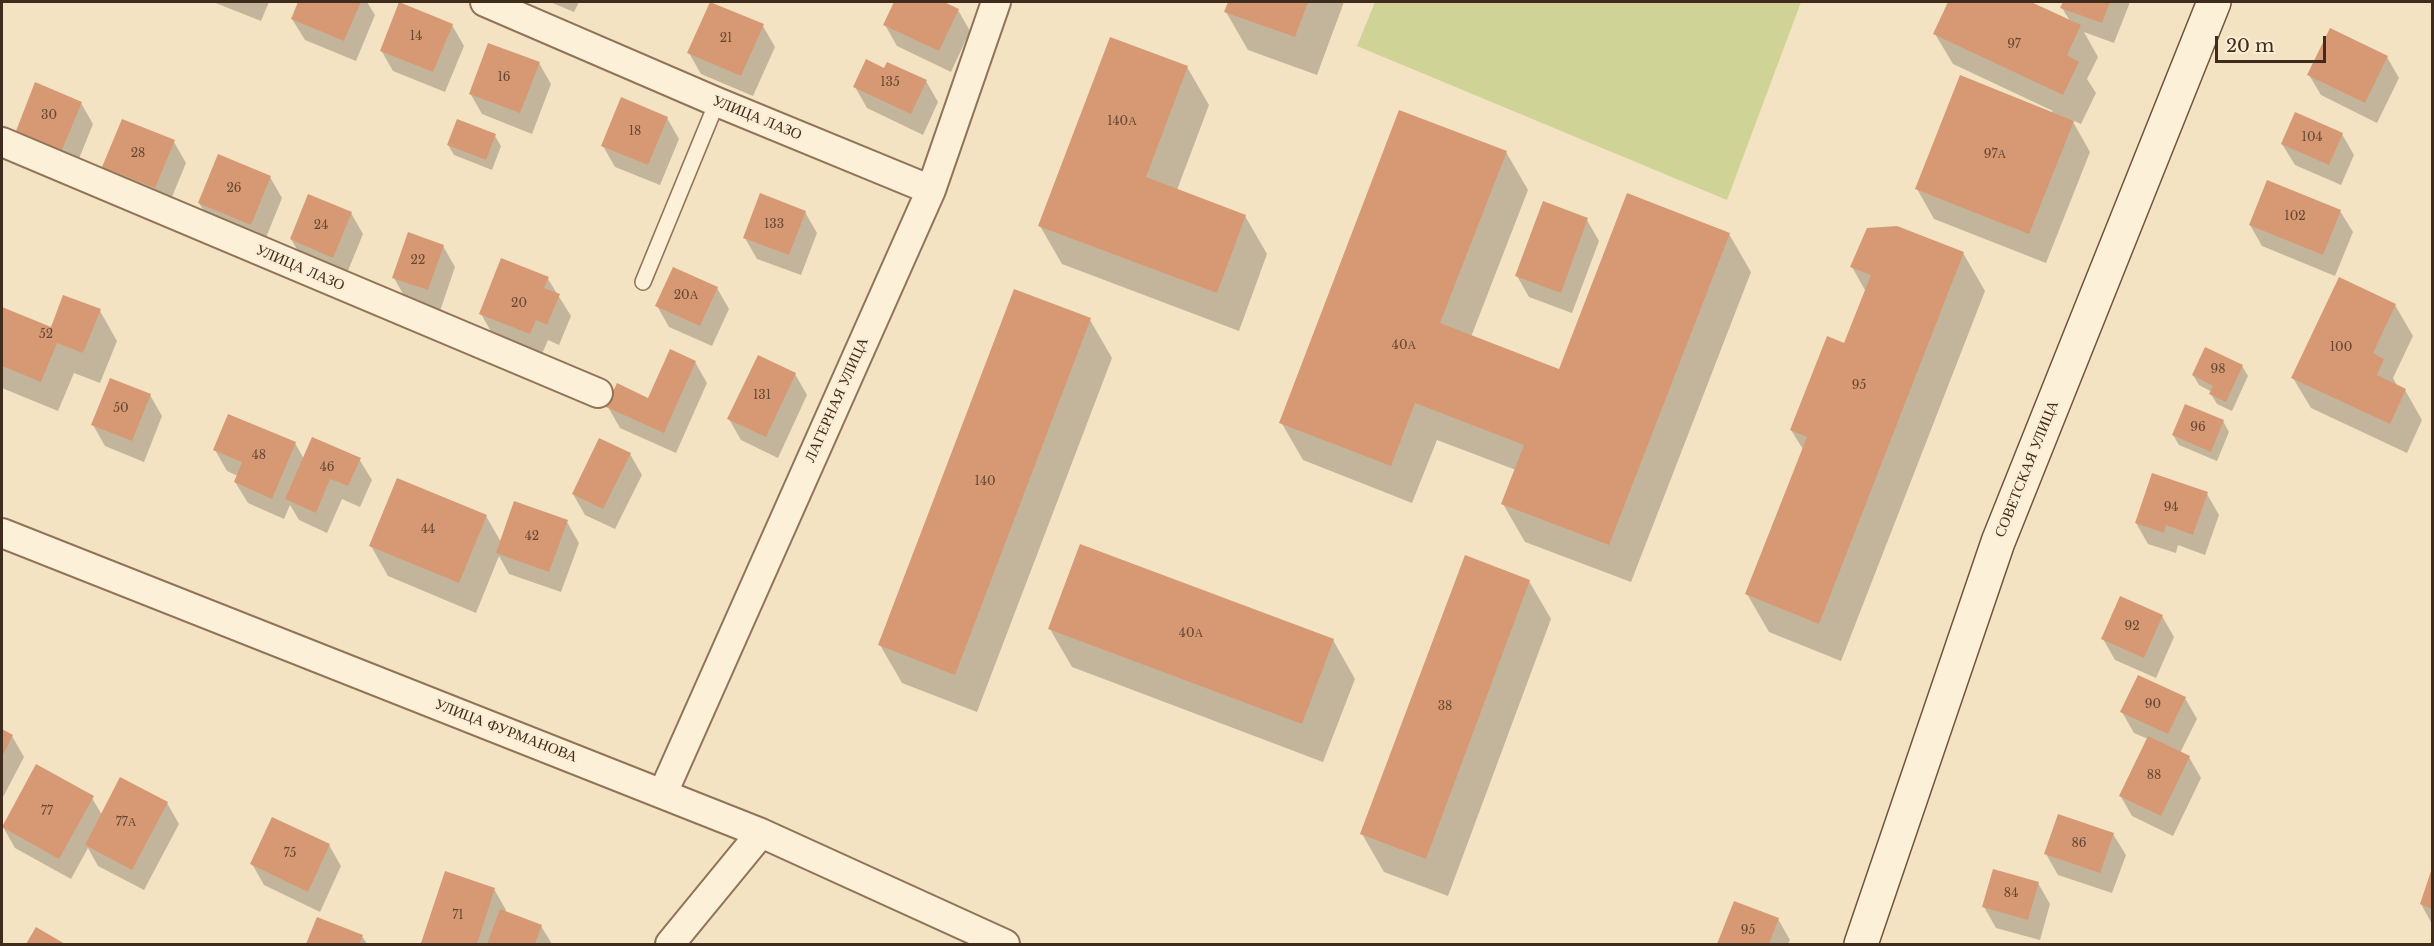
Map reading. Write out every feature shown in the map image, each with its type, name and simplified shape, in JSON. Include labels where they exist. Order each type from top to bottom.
[{"type":"main road","name":"СОВЕТСКАЯ УЛИЦА","points":[[1861,945],[1998,542],[2214,2]]},
{"type":"street","name":"УЛИЦА ЛАЗО","points":[[485,2],[717,102],[931,190]]},
{"type":"street","name":"ЛАГЕРНАЯ УЛИЦА","points":[[663,793],[931,190],[996,2]]},
{"type":"street","name":"УЛИЦА ЛАЗО","points":[[2,142],[598,393]]},
{"type":"street","name":"УЛИЦА ФУРМАНОВА","points":[[2,533],[663,793],[760,833],[1005,945]]},
{"type":"street","points":[[670,945],[760,833]]},
{"type":"lane","points":[[643,282],[717,102]]},
{"type":"green space","points":[[1375,2],[1801,2],[1727,200],[1357,46]]},
{"type":"building","points":[[298,2],[361,2],[344,41],[291,19]]},
{"type":"building","points":[[399,2],[453,24],[433,72],[380,51]]},
{"type":"building","points":[[710,2],[764,24],[741,76],[687,53]]},
{"type":"building","points":[[894,2],[944,2],[959,9],[939,51],[883,25]]},
{"type":"building","points":[[1228,2],[1308,2],[1295,37],[1224,12]]},
{"type":"building","points":[[1948,2],[2031,2],[2081,25],[2067,55],[2079,62],[2063,95],[1933,34]]},
{"type":"building","points":[[2063,2],[2110,2],[2102,23],[2060,8]]},
{"type":"building","points":[[2330,28],[2388,56],[2365,103],[2307,75]]},
{"type":"building","points":[[1110,37],[1188,66],[1146,177],[1246,215],[1217,293],[1038,226]]},
{"type":"building","points":[[488,43],[540,62],[520,113],[469,94]]},
{"type":"building","points":[[866,59],[884,68],[887,62],[927,80],[911,114],[853,87]]},
{"type":"building","points":[[1960,75],[2074,121],[2029,234],[1915,189]]},
{"type":"building","points":[[35,82],[82,102],[62,150],[16,131]]},
{"type":"building","points":[[621,97],[668,117],[648,165],[601,146]]},
{"type":"building","points":[[1399,110],[1507,151],[1440,323],[1559,369],[1627,193],[1730,233],[1609,545],[1501,504],[1524,445],[1415,403],[1391,466],[1279,423]]},
{"type":"building","points":[[2295,112],[2343,133],[2329,165],[2281,144]]},
{"type":"building","points":[[122,119],[175,140],[155,188],[102,167]]},
{"type":"building","points":[[457,119],[496,134],[486,160],[447,145]]},
{"type":"building","points":[[218,154],[271,176],[251,225],[198,203]]},
{"type":"building","points":[[2267,180],[2341,210],[2323,255],[2249,225]]},
{"type":"building","points":[[760,193],[806,211],[789,255],[743,238]]},
{"type":"building","points":[[308,194],[352,212],[333,258],[290,239]]},
{"type":"building","points":[[1543,201],[1588,218],[1561,293],[1515,276]]},
{"type":"building","points":[[1897,226],[1964,252],[1819,624],[1745,594],[1807,437],[1790,430],[1827,336],[1844,343],[1871,275],[1850,267],[1867,228]]},
{"type":"building","points":[[408,232],[444,245],[428,290],[392,278]]},
{"type":"building","points":[[501,258],[549,277],[544,288],[560,294],[547,325],[536,320],[530,334],[479,314]]},
{"type":"building","points":[[673,267],[718,287],[700,326],[655,306]]},
{"type":"building","points":[[2339,277],[2396,304],[2373,353],[2384,359],[2377,375],[2406,389],[2390,424],[2291,378]]},
{"type":"building","points":[[1014,289],[1091,318],[955,675],[878,645]]},
{"type":"building","points":[[63,295],[101,309],[83,353],[57,343],[41,382],[2,366],[2,307],[51,327]]},
{"type":"building","points":[[2205,347],[2243,365],[2226,402],[2209,394],[2213,386],[2192,375]]},
{"type":"building","points":[[670,349],[696,361],[664,433],[606,407],[617,383],[648,398]]},
{"type":"building","points":[[758,355],[796,373],[766,437],[727,419]]},
{"type":"building","points":[[110,378],[151,394],[132,441],[91,425]]},
{"type":"building","points":[[2185,404],[2224,420],[2211,452],[2172,435]]},
{"type":"building","points":[[228,414],[296,442],[272,499],[234,482],[242,462],[213,450]]},
{"type":"building","points":[[312,437],[361,458],[348,486],[330,479],[316,513],[285,499]]},
{"type":"building","points":[[599,438],[631,453],[603,509],[572,494]]},
{"type":"building","points":[[2152,473],[2208,492],[2193,535],[2166,525],[2164,533],[2135,523]]},
{"type":"building","points":[[397,478],[487,515],[459,583],[369,546]]},
{"type":"building","points":[[514,501],[568,520],[549,572],[496,553]]},
{"type":"building","points":[[1080,544],[1334,639],[1302,724],[1048,629]]},
{"type":"building","points":[[1465,555],[1530,580],[1426,859],[1360,834]]},
{"type":"building","points":[[2120,596],[2163,615],[2144,658],[2101,639]]},
{"type":"building","points":[[2138,675],[2186,697],[2168,734],[2120,712]]},
{"type":"building","points":[[2,729],[13,735],[2,757]]},
{"type":"building","points":[[2148,736],[2190,756],[2161,816],[2119,796]]},
{"type":"building","points":[[36,764],[94,796],[59,859],[2,827]]},
{"type":"building","points":[[120,777],[168,802],[132,870],[85,845]]},
{"type":"building","points":[[2058,814],[2114,833],[2100,873],[2044,854]]},
{"type":"building","points":[[272,817],[330,844],[308,892],[250,864]]},
{"type":"building","points":[[2432,868],[2432,909],[2420,904]]},
{"type":"building","points":[[1993,869],[2039,882],[2028,920],[1982,907]]},
{"type":"building","points":[[445,871],[495,888],[477,944],[421,943]]},
{"type":"building","points":[[1734,901],[1779,918],[1769,944],[1717,944]]},
{"type":"building","points":[[500,909],[542,925],[535,944],[487,944]]},
{"type":"building","points":[[317,917],[363,935],[359,944],[306,944]]},
{"type":"building","points":[[36,927],[65,944],[26,944]]}]
